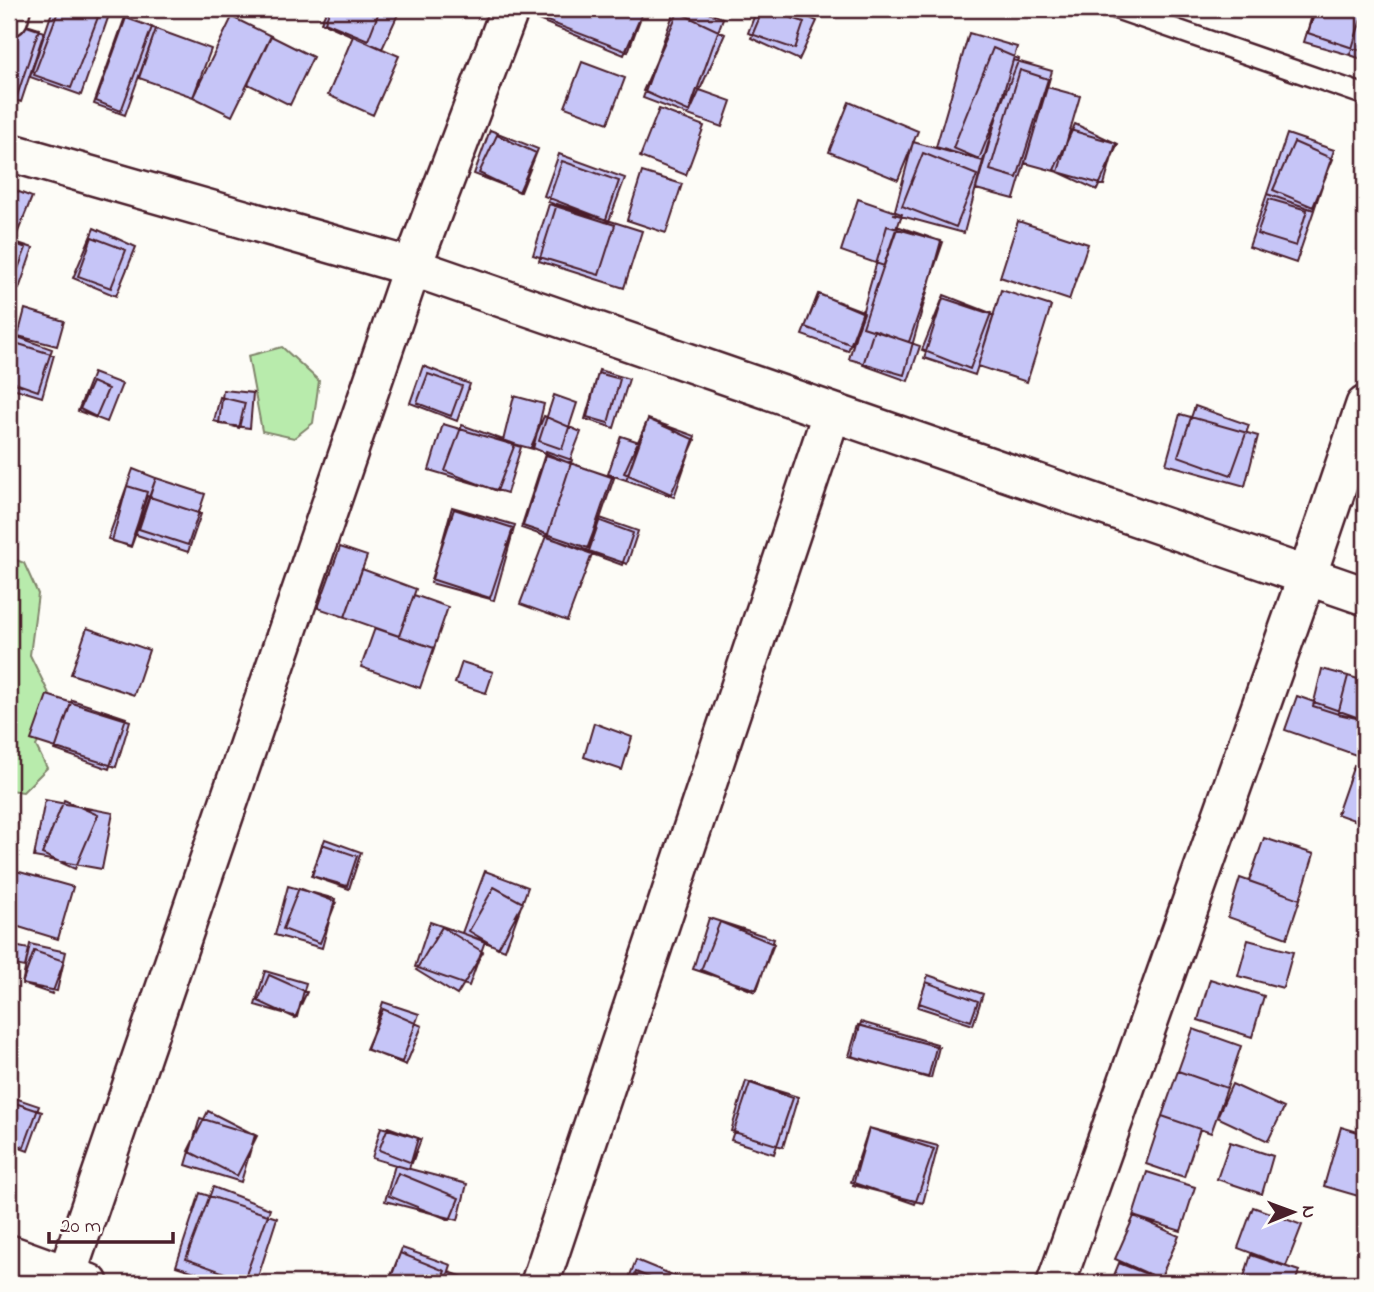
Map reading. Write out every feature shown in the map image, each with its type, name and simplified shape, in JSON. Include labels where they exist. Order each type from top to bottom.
[{"type":"street","points":[[9,17],[11,9]]},
{"type":"street","points":[[9,1254],[74,1281],[412,267],[510,9]]},
{"type":"street","points":[[9,152],[412,267],[1365,596]]},
{"type":"street","points":[[1056,1283],[1365,405]]},
{"type":"street","points":[[540,1283],[832,412]]},
{"type":"lane","points":[[1118,9],[1365,95]]},
{"type":"green space","points":[[282,347],[319,381],[313,423],[294,438],[262,431],[248,356]]},
{"type":"green space","points":[[9,557],[24,563],[38,594],[30,655],[57,710],[36,746],[47,768],[23,792],[9,790]]},
{"type":"green space","points":[[9,820],[17,854],[9,889]]},
{"type":"building","points":[[53,9],[92,9],[109,15],[81,95],[30,77]]},
{"type":"building","points":[[59,9],[76,9],[98,17],[71,88],[34,75]]},
{"type":"building","points":[[327,9],[392,9],[399,12],[382,49],[321,22]]},
{"type":"building","points":[[330,9],[380,9],[368,40],[325,22]]},
{"type":"building","points":[[527,9],[644,9],[628,52],[526,13]]},
{"type":"building","points":[[529,9],[644,9],[624,55],[526,15]]},
{"type":"building","points":[[675,9],[697,9],[723,18],[688,115],[643,98]]},
{"type":"building","points":[[757,9],[765,9],[804,22],[795,49],[748,33]]},
{"type":"building","points":[[763,9],[790,9],[817,21],[799,60],[751,38]]},
{"type":"building","points":[[1314,9],[1364,9],[1350,55],[1304,42]]},
{"type":"building","points":[[1316,9],[1365,9],[1365,52],[1308,33]]},
{"type":"building","points":[[1365,9],[1365,28],[1359,26]]},
{"type":"building","points":[[678,12],[725,34],[690,112],[643,91]]},
{"type":"building","points":[[125,17],[156,29],[125,115],[94,104]]},
{"type":"building","points":[[232,17],[271,36],[232,116],[193,97]]},
{"type":"building","points":[[126,18],[152,27],[121,111],[96,101]]},
{"type":"building","points":[[18,23],[44,32],[21,102],[9,98],[9,50]]},
{"type":"building","points":[[20,23],[39,29],[16,99],[9,97],[9,56]]},
{"type":"building","points":[[1359,26],[1365,28],[1365,60],[1350,55]]},
{"type":"building","points":[[156,29],[211,49],[193,97],[139,78]]},
{"type":"building","points":[[969,33],[1017,47],[983,161],[936,147]]},
{"type":"building","points":[[271,36],[313,57],[290,105],[248,84]]},
{"type":"building","points":[[353,36],[399,56],[373,115],[328,95]]},
{"type":"building","points":[[993,48],[1019,59],[979,159],[953,148]]},
{"type":"building","points":[[1013,60],[1052,71],[1014,199],[976,189]]},
{"type":"building","points":[[582,62],[625,78],[608,123],[565,107]]},
{"type":"building","points":[[1020,70],[1048,79],[1017,178],[990,170]]},
{"type":"building","points":[[1047,87],[1080,96],[1058,172],[1025,163]]},
{"type":"building","points":[[697,89],[731,101],[722,127],[688,115]]},
{"type":"building","points":[[849,102],[918,131],[898,180],[829,152]]},
{"type":"building","points":[[659,109],[704,126],[686,175],[640,157]]},
{"type":"building","points":[[1075,124],[1118,144],[1097,190],[1054,170]]},
{"type":"building","points":[[490,130],[538,149],[521,192],[474,174]]},
{"type":"building","points":[[1070,130],[1116,143],[1104,185],[1058,172]]},
{"type":"building","points":[[1287,134],[1334,150],[1314,210],[1267,194]]},
{"type":"building","points":[[497,135],[536,153],[519,192],[479,173]]},
{"type":"building","points":[[913,142],[983,161],[964,233],[894,214]]},
{"type":"building","points":[[1294,142],[1333,159],[1313,207],[1273,190]]},
{"type":"building","points":[[923,153],[977,175],[956,227],[902,206]]},
{"type":"building","points":[[559,154],[625,178],[609,221],[544,196]]},
{"type":"building","points":[[562,161],[619,181],[605,222],[548,202]]},
{"type":"building","points":[[642,172],[682,184],[666,233],[627,220]]},
{"type":"building","points":[[9,188],[32,197],[15,239],[9,236]]},
{"type":"building","points":[[1267,194],[1314,210],[1296,263],[1249,247]]},
{"type":"building","points":[[858,199],[902,214],[884,266],[841,251]]},
{"type":"building","points":[[1269,199],[1307,210],[1296,246],[1257,234]]},
{"type":"building","points":[[549,204],[615,225],[599,275],[533,255]]},
{"type":"building","points":[[557,204],[642,231],[624,288],[539,261]]},
{"type":"building","points":[[1018,221],[1088,244],[1069,300],[1000,277]]},
{"type":"building","points":[[887,226],[941,241],[904,375],[849,359]]},
{"type":"building","points":[[897,226],[943,242],[909,342],[863,327]]},
{"type":"building","points":[[94,228],[136,247],[116,296],[73,278]]},
{"type":"building","points":[[92,237],[126,250],[111,288],[78,276]]},
{"type":"building","points":[[9,240],[33,248],[19,289],[9,285]]},
{"type":"building","points":[[9,241],[26,248],[11,287],[9,286]]},
{"type":"building","points":[[1001,290],[1051,306],[1027,382],[978,366]]},
{"type":"building","points":[[818,294],[863,311],[848,351],[802,335]]},
{"type":"building","points":[[819,294],[864,313],[852,345],[805,327]]},
{"type":"building","points":[[944,295],[991,313],[970,369],[922,350]]},
{"type":"building","points":[[943,298],[994,315],[975,375],[924,358]]},
{"type":"building","points":[[25,309],[64,321],[57,346],[18,336]]},
{"type":"building","points":[[874,330],[920,346],[908,381],[863,365]]},
{"type":"building","points":[[9,334],[52,349],[38,391],[9,381]]},
{"type":"building","points":[[9,341],[54,355],[42,397],[9,387]]},
{"type":"building","points":[[423,366],[470,384],[457,421],[410,403]]},
{"type":"building","points":[[599,370],[629,379],[614,428],[585,419]]},
{"type":"building","points":[[93,373],[122,384],[107,422],[78,411]]},
{"type":"building","points":[[598,373],[620,379],[608,423],[587,417]]},
{"type":"building","points":[[428,374],[462,386],[451,416],[417,403]]},
{"type":"building","points":[[92,382],[108,389],[96,417],[80,409]]},
{"type":"building","points":[[223,390],[253,393],[250,428],[219,424]]},
{"type":"building","points":[[554,395],[577,403],[562,449],[539,441]]},
{"type":"building","points":[[514,396],[544,404],[533,449],[503,441]]},
{"type":"building","points":[[220,397],[245,403],[239,428],[214,421]]},
{"type":"building","points":[[1195,406],[1249,425],[1231,475],[1178,456]]},
{"type":"building","points":[[1180,414],[1258,436],[1245,486],[1166,464]]},
{"type":"building","points":[[544,416],[581,432],[569,463],[531,447]]},
{"type":"building","points":[[648,419],[695,436],[674,497],[626,480]]},
{"type":"building","points":[[648,419],[695,440],[671,494],[624,473]]},
{"type":"building","points":[[443,424],[521,447],[507,493],[429,470]]},
{"type":"building","points":[[462,425],[515,444],[497,491],[445,471]]},
{"type":"building","points":[[621,436],[639,442],[626,480],[608,474]]},
{"type":"building","points":[[546,451],[572,460],[547,537],[521,528]]},
{"type":"building","points":[[546,455],[612,477],[588,548],[523,526]]},
{"type":"building","points":[[571,463],[614,478],[589,551],[547,537]]},
{"type":"building","points":[[133,469],[156,478],[131,547],[108,539]]},
{"type":"building","points":[[156,478],[205,494],[188,545],[139,529]]},
{"type":"building","points":[[127,486],[147,492],[131,546],[112,541]]},
{"type":"building","points":[[147,496],[201,514],[188,552],[134,534]]},
{"type":"building","points":[[452,507],[515,525],[494,600],[431,583]]},
{"type":"building","points":[[454,509],[513,528],[490,598],[431,579]]},
{"type":"building","points":[[600,518],[638,531],[627,564],[589,551]]},
{"type":"building","points":[[598,520],[633,533],[622,565],[586,552]]},
{"type":"building","points":[[546,536],[592,554],[567,621],[520,604]]},
{"type":"building","points":[[340,547],[367,556],[345,617],[318,608]]},
{"type":"building","points":[[362,569],[416,589],[399,636],[345,617]]},
{"type":"building","points":[[414,595],[448,607],[434,648],[399,636]]},
{"type":"building","points":[[87,628],[149,650],[134,695],[71,674]]},
{"type":"building","points":[[375,628],[434,648],[420,688],[361,667]]},
{"type":"building","points":[[462,662],[493,672],[486,693],[455,683]]},
{"type":"building","points":[[1322,669],[1348,676],[1338,714],[1313,706]]},
{"type":"building","points":[[1348,676],[1365,681],[1365,720],[1338,714]]},
{"type":"building","points":[[47,695],[130,721],[116,767],[31,740]]},
{"type":"building","points":[[1297,696],[1365,720],[1365,729],[1356,755],[1285,730]]},
{"type":"building","points":[[72,700],[126,718],[109,769],[55,750]]},
{"type":"building","points":[[594,723],[632,737],[622,770],[584,757]]},
{"type":"building","points":[[1365,732],[1365,754],[1360,752]]},
{"type":"building","points":[[1354,765],[1365,769],[1365,824],[1337,814]]},
{"type":"building","points":[[45,800],[113,813],[102,869],[34,857]]},
{"type":"building","points":[[64,800],[98,815],[75,869],[42,854]]},
{"type":"building","points":[[1264,838],[1314,854],[1300,899],[1249,881]]},
{"type":"building","points":[[325,839],[361,852],[349,889],[311,876]]},
{"type":"building","points":[[322,844],[357,856],[347,886],[312,876]]},
{"type":"building","points":[[9,869],[73,887],[58,939],[9,924]]},
{"type":"building","points":[[485,871],[528,887],[505,950],[462,933]]},
{"type":"building","points":[[1240,878],[1300,899],[1287,938],[1228,917]]},
{"type":"building","points":[[288,886],[335,899],[322,948],[275,935]]},
{"type":"building","points":[[494,887],[523,903],[498,948],[469,931]]},
{"type":"building","points":[[299,888],[336,902],[320,943],[283,929]]},
{"type":"building","points":[[709,918],[774,939],[757,990],[693,969]]},
{"type":"building","points":[[430,922],[485,941],[469,986],[415,967]]},
{"type":"building","points":[[720,922],[774,944],[755,992],[701,970]]},
{"type":"building","points":[[442,927],[483,952],[457,995],[416,970]]},
{"type":"building","points":[[1248,940],[1293,952],[1283,988],[1238,976]]},
{"type":"building","points":[[30,944],[66,952],[57,991],[22,984]]},
{"type":"building","points":[[9,945],[29,949],[25,967],[9,964]]},
{"type":"building","points":[[34,951],[64,961],[52,994],[22,984]]},
{"type":"building","points":[[265,971],[306,983],[297,1017],[255,1005]]},
{"type":"building","points":[[269,975],[307,992],[295,1018],[258,1001]]},
{"type":"building","points":[[928,975],[983,994],[973,1025],[918,1007]]},
{"type":"building","points":[[1210,979],[1264,996],[1252,1037],[1198,1020]]},
{"type":"building","points":[[926,982],[978,1001],[971,1021],[919,1003]]},
{"type":"building","points":[[383,1002],[419,1014],[402,1062],[367,1050]]},
{"type":"building","points":[[383,1009],[422,1026],[406,1065],[366,1049]]},
{"type":"building","points":[[861,1022],[937,1044],[928,1078],[852,1056]]},
{"type":"building","points":[[858,1025],[939,1047],[931,1078],[849,1056]]},
{"type":"building","points":[[1193,1029],[1241,1046],[1227,1088],[1178,1071]]},
{"type":"building","points":[[1178,1071],[1227,1088],[1211,1133],[1162,1116]]},
{"type":"building","points":[[746,1081],[798,1097],[783,1147],[731,1131]]},
{"type":"building","points":[[750,1083],[793,1098],[774,1154],[731,1140]]},
{"type":"building","points":[[1232,1084],[1284,1108],[1268,1141],[1217,1117]]},
{"type":"building","points":[[9,1096],[39,1106],[24,1147],[9,1142]]},
{"type":"building","points":[[9,1101],[42,1112],[28,1151],[9,1144]]},
{"type":"building","points":[[208,1111],[257,1136],[237,1176],[188,1151]]},
{"type":"building","points":[[1162,1116],[1200,1129],[1184,1177],[1146,1164]]},
{"type":"building","points":[[200,1118],[255,1135],[241,1182],[186,1165]]},
{"type":"building","points":[[381,1127],[418,1138],[409,1169],[372,1158]]},
{"type":"building","points":[[388,1127],[421,1139],[412,1163],[379,1150]]},
{"type":"building","points":[[1341,1127],[1365,1134],[1365,1198],[1324,1186]]},
{"type":"building","points":[[869,1128],[938,1146],[923,1203],[853,1185]]},
{"type":"building","points":[[869,1128],[934,1149],[915,1204],[851,1182]]},
{"type":"building","points":[[1230,1142],[1273,1156],[1262,1194],[1217,1179]]},
{"type":"building","points":[[395,1165],[467,1184],[458,1220],[385,1201]]},
{"type":"building","points":[[1147,1172],[1195,1187],[1181,1231],[1133,1216]]},
{"type":"building","points":[[398,1173],[459,1198],[450,1220],[389,1196]]},
{"type":"building","points":[[213,1187],[270,1209],[244,1280],[186,1259]]},
{"type":"building","points":[[200,1193],[277,1218],[256,1283],[229,1283],[176,1266]]},
{"type":"building","points":[[1253,1207],[1302,1225],[1286,1266],[1238,1248]]},
{"type":"building","points":[[1365,1214],[1365,1236],[1359,1234]]},
{"type":"building","points":[[1134,1216],[1179,1236],[1160,1279],[1115,1259]]},
{"type":"building","points":[[402,1248],[451,1265],[445,1283],[389,1283]]},
{"type":"building","points":[[400,1253],[445,1271],[440,1283],[388,1283]]},
{"type":"building","points":[[1251,1255],[1299,1271],[1295,1283],[1242,1283]]},
{"type":"building","points":[[636,1260],[692,1283],[627,1283]]},
{"type":"building","points":[[1119,1263],[1164,1281],[1111,1283]]},
{"type":"building","points":[[449,1272],[475,1281],[445,1283]]},
{"type":"building","points":[[636,1272],[662,1283],[631,1283]]},
{"type":"building","points":[[440,1274],[468,1283],[437,1283]]}]
